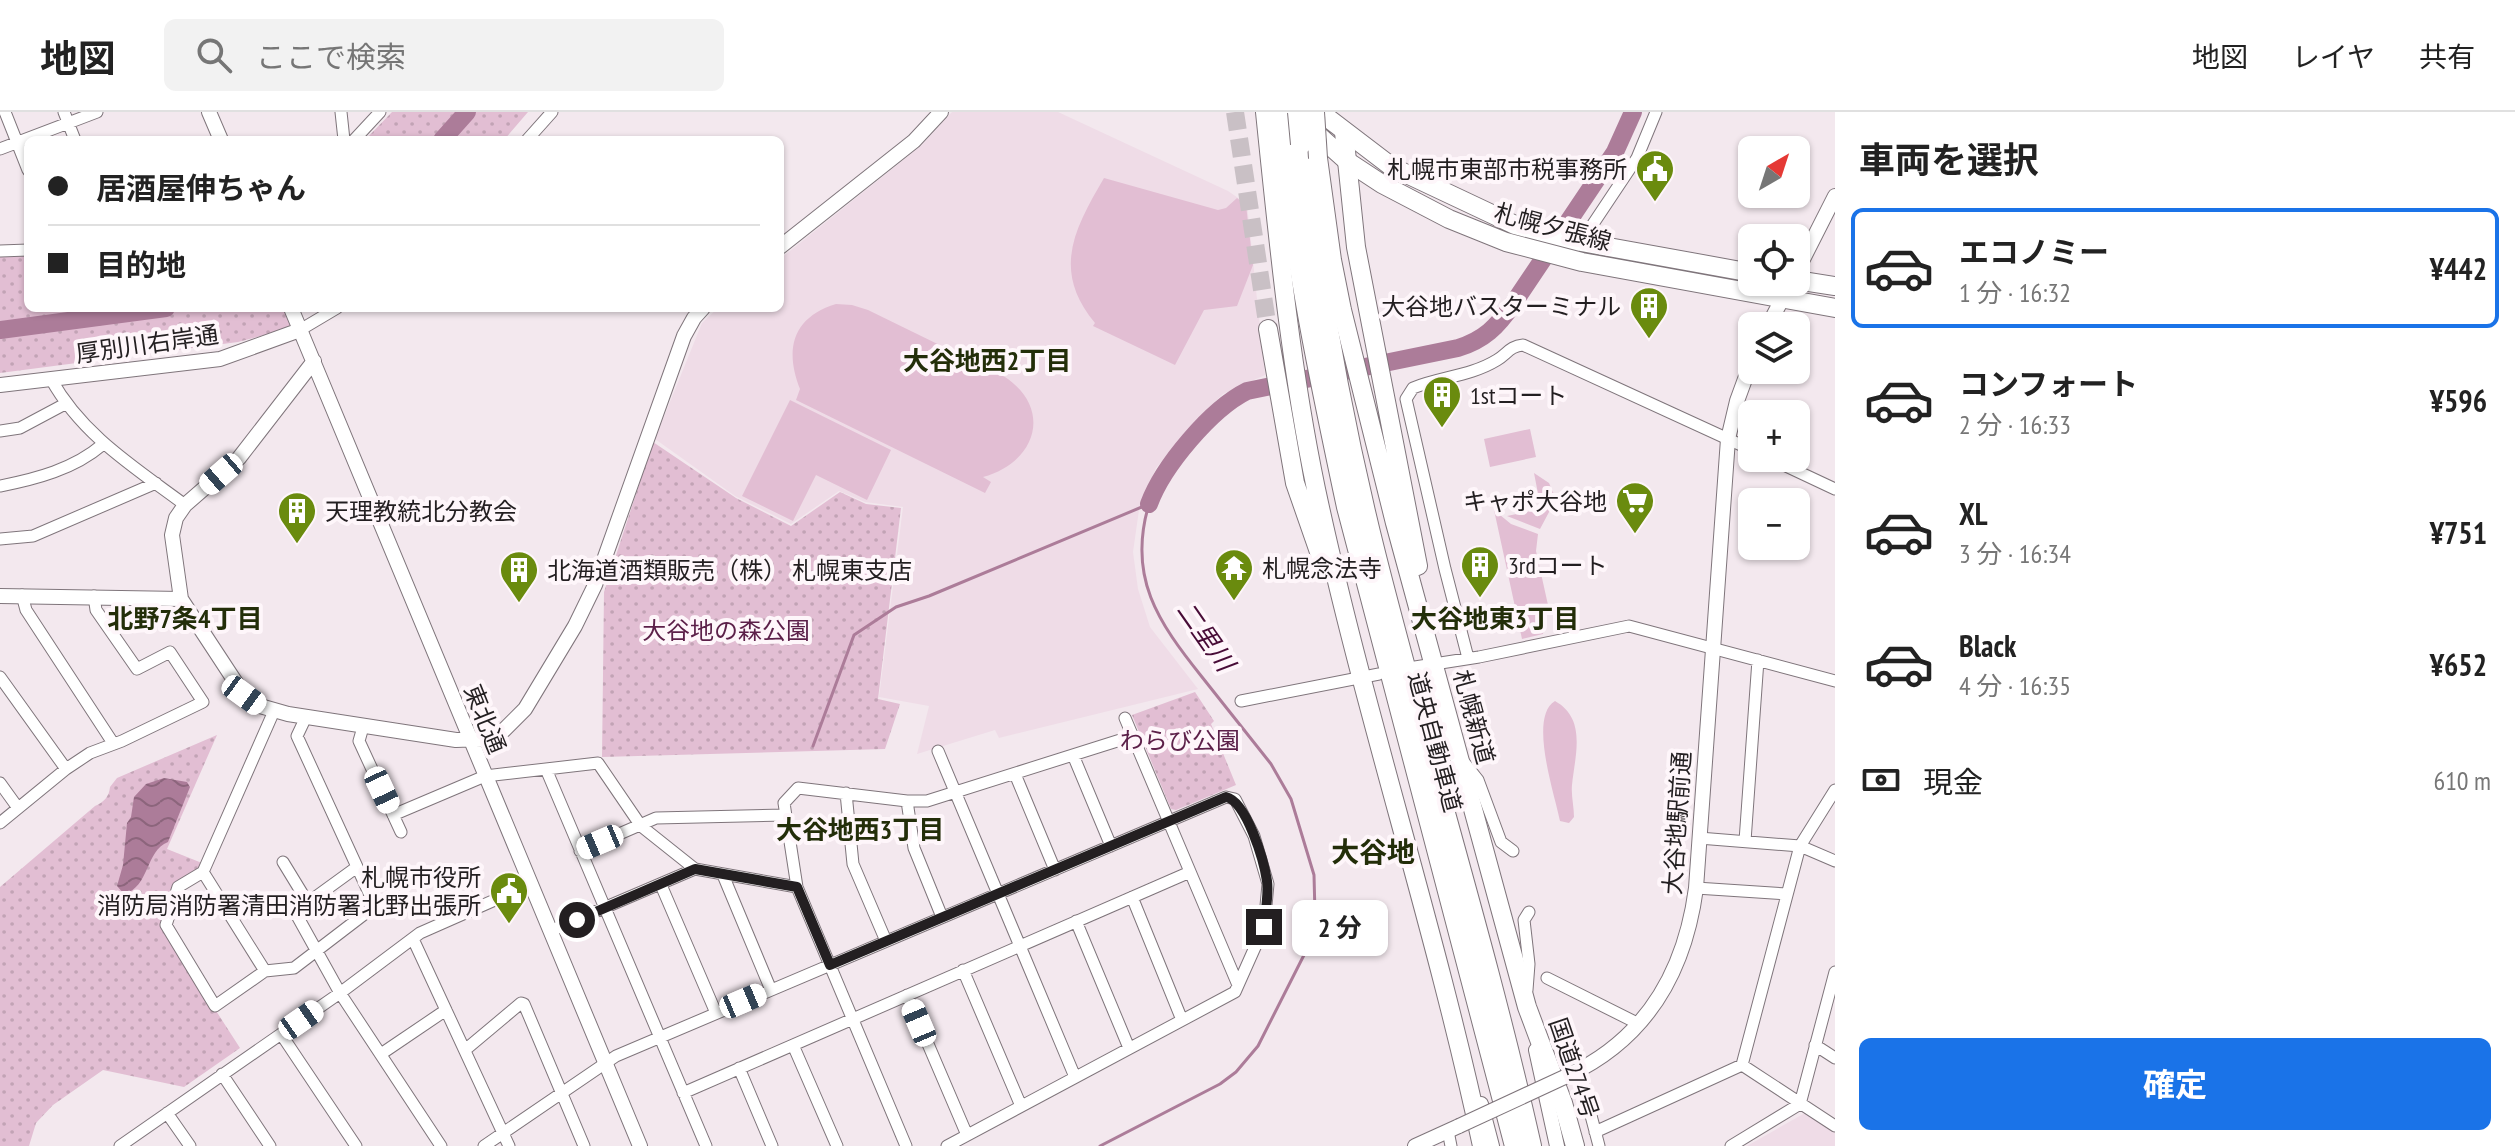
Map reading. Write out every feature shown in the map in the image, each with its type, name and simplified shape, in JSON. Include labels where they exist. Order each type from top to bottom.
[{"type":"highway","name":"道央自動車道","points":[[1298,112],[1317,317],[1373,609],[1515,1146]]},
{"type":"highway","name":"道央自動車道","points":[[1277,115],[1297,254],[1317,317]]},
{"type":"highway","name":"道央自動車道","points":[[1342,443],[1491,985],[1531,1146]]},
{"type":"main road","name":"札幌夕張線","points":[[1318,112],[1392,167],[1515,225],[1576,241],[1738,270]]},
{"type":"main road","name":"札幌新道","points":[[1318,112],[1318,158],[1332,260],[1356,370],[1430,655],[1435,663],[1527,1007]]},
{"type":"main road","name":"札幌夕張線","points":[[1277,115],[1403,196],[1482,234],[1547,254],[1738,280]]},
{"type":"main road","points":[[1277,115],[1295,372],[1316,490],[1370,675],[1482,1146]]},
{"type":"main road","points":[[1344,132],[1356,247],[1435,663]]},
{"type":"main road","name":"札幌夕張線","points":[[1810,287],[1835,286]]},
{"type":"main road","name":"札幌夕張線","points":[[1809,296],[1835,308]]},
{"type":"main road","points":[[1268,329],[1295,483],[1370,675]]},
{"type":"main road","name":"国道274号","points":[[1527,1007],[1563,1103],[1575,1146]]},
{"type":"street","points":[[5,112],[24,160]]},
{"type":"street","points":[[33,136],[66,118],[97,112]]},
{"type":"street","points":[[209,112],[219,136]]},
{"type":"street","points":[[340,112],[343,136]]},
{"type":"street","points":[[358,136],[380,112]]},
{"type":"street","points":[[531,136],[552,112]]},
{"type":"street","points":[[784,244],[914,141],[941,112]]},
{"type":"street","points":[[1576,241],[1637,158],[1656,112]]},
{"type":"street","points":[[0,149],[24,141]]},
{"type":"street","points":[[1810,245],[1835,196]]},
{"type":"street","points":[[0,251],[24,250]]},
{"type":"street","name":"東北通","points":[[292,312],[640,1146]]},
{"type":"street","name":"厚別川右岸通","points":[[0,385],[220,359],[300,330],[330,312]]},
{"type":"street","points":[[314,361],[239,458],[185,505],[176,518],[172,535],[181,599],[244,695],[260,706],[363,727],[482,739],[504,730],[525,709],[575,626],[595,585],[684,336],[699,312]]},
{"type":"street","points":[[1468,658],[1406,399],[1413,388],[1483,366],[1497,360],[1514,346],[1523,345],[1731,427],[1738,435]]},
{"type":"street","points":[[51,379],[65,404],[102,445],[185,505]]},
{"type":"street","name":"大谷地駅前通","points":[[1415,1146],[1453,1134],[1574,1072],[1612,1048],[1639,1024],[1662,993],[1683,948],[1696,888],[1731,427],[1744,384]]},
{"type":"street","points":[[0,431],[20,428],[65,404]]},
{"type":"street","points":[[0,486],[37,478],[89,456],[102,445]]},
{"type":"street","points":[[1799,472],[1835,489]]},
{"type":"street","points":[[0,539],[33,536],[156,483]]},
{"type":"street","points":[[22,595],[26,610],[113,743]]},
{"type":"street","points":[[0,596],[181,599]]},
{"type":"street","points":[[0,823],[90,753],[203,702],[170,652],[137,669],[96,610],[94,596]]},
{"type":"street","points":[[1415,667],[1629,626],[1835,681]]},
{"type":"street","points":[[1745,841],[1758,660]]},
{"type":"street","points":[[1241,701],[1370,675]]},
{"type":"street","points":[[2,683],[66,769]]},
{"type":"street","points":[[274,711],[203,872],[178,887],[166,925],[215,1006],[265,971],[294,968],[375,906],[297,736],[306,717]]},
{"type":"street","points":[[1125,718],[1238,985]]},
{"type":"street","points":[[363,727],[359,741],[401,832]]},
{"type":"street","points":[[906,1146],[797,887],[784,803],[798,788],[927,801],[1133,736]]},
{"type":"street","points":[[938,751],[1075,1077]]},
{"type":"street","points":[[1073,755],[1111,846]]},
{"type":"street","points":[[1460,757],[1478,780],[1501,842],[1513,851]]},
{"type":"street","points":[[393,815],[485,776],[598,763],[641,826],[695,869],[797,887]]},
{"type":"street","points":[[546,769],[706,1146]]},
{"type":"street","points":[[1015,774],[1055,870]]},
{"type":"street","points":[[0,783],[18,808]]},
{"type":"street","points":[[1742,1065],[1800,846],[1835,790]]},
{"type":"street","points":[[846,793],[853,864],[886,941]]},
{"type":"street","points":[[484,1146],[605,1061],[1226,797],[1238,803],[1254,836],[1268,884],[1264,927],[1235,992],[947,1146]]},
{"type":"street","points":[[907,801],[914,848],[942,917]]},
{"type":"street","points":[[580,851],[656,818],[784,815]]},
{"type":"street","points":[[1699,838],[1800,846],[1835,861]]},
{"type":"street","points":[[283,862],[308,903]]},
{"type":"street","points":[[357,867],[295,912],[340,993],[441,1146]]},
{"type":"street","points":[[550,931],[695,869]]},
{"type":"street","points":[[203,872],[265,971]]},
{"type":"street","points":[[683,1093],[1190,872]]},
{"type":"street","points":[[723,875],[771,990]]},
{"type":"street","points":[[120,1146],[340,993],[420,933],[531,884]]},
{"type":"street","points":[[661,885],[716,1013]]},
{"type":"street","points":[[1696,888],[1787,894]]},
{"type":"street","points":[[1132,897],[1182,1020]]},
{"type":"street","points":[[1527,1007],[1529,964],[1524,920],[1529,912]]},
{"type":"street","points":[[1076,921],[1129,1048]]},
{"type":"street","points":[[413,939],[509,1146]]},
{"type":"street","points":[[963,970],[1021,1106]]},
{"type":"street","points":[[1731,1146],[1800,1104],[1833,990],[1835,972]]},
{"type":"street","points":[[1547,978],[1639,1024]]},
{"type":"street","points":[[907,995],[967,1135]]},
{"type":"street","points":[[465,1050],[521,1003],[524,1004],[584,1146]]},
{"type":"street","name":"札幌新道","points":[[1527,1007],[1557,1146]]},
{"type":"street","points":[[381,1054],[446,1010]]},
{"type":"street","points":[[281,1034],[356,1146]]},
{"type":"street","points":[[793,1045],[837,1146]]},
{"type":"street","points":[[1815,1045],[1835,1058]]},
{"type":"street","points":[[1463,1058],[1483,1110],[1492,1146]]},
{"type":"street","points":[[1742,1065],[1835,1126]]},
{"type":"street","points":[[1595,1132],[1742,1065]]},
{"type":"street","points":[[739,1068],[772,1146]]},
{"type":"street","points":[[1574,1072],[1599,1146]]},
{"type":"street","points":[[222,1074],[270,1146]]},
{"type":"street","points":[[167,1113],[190,1146]]},
{"type":"shaded area","points":[[952,112],[1058,112],[1228,191],[1247,204],[1265,375],[1223,394],[1156,468],[1139,510],[1133,552],[1138,589],[1150,627],[1198,689],[999,738],[995,730],[917,754],[929,706],[879,697],[903,507],[865,502],[839,491],[791,524],[735,496],[655,439],[702,323],[714,312],[784,312],[784,256],[922,145]]},
{"type":"shaded area","points":[[1805,1113],[1835,1133],[1835,1146],[1747,1146]]},
{"type":"green space","points":[[392,112],[528,112],[507,136],[369,136]]},
{"type":"green space","points":[[1104,178],[1218,210],[1226,208],[1237,198],[1246,205],[1253,265],[1237,306],[1204,310],[1175,365],[1093,326],[1095,323],[1074,285],[1072,249],[1084,214]]},
{"type":"green space","points":[[24,253],[24,312],[298,312],[290,328],[238,342],[0,373],[0,254]]},
{"type":"green space","points":[[836,304],[868,310],[1005,377],[1020,390],[1030,405],[1032,434],[1026,448],[1015,460],[983,477],[991,482],[985,493],[796,400],[800,389],[793,361],[796,336],[810,317]]},
{"type":"green space","points":[[790,400],[891,450],[867,500],[816,475],[793,521],[742,496]]},
{"type":"green space","points":[[1530,429],[1536,457],[1490,467],[1484,439]]},
{"type":"green space","name":"大谷地の森公園","points":[[653,442],[736,498],[791,526],[840,492],[866,504],[901,508],[878,699],[900,704],[885,749],[602,757],[604,592]]},
{"type":"green space","points":[[1534,473],[1549,483],[1556,499],[1540,529],[1507,516],[1541,509]]},
{"type":"green space","points":[[1494,510],[1511,524],[1538,534],[1536,551],[1548,605],[1543,634],[1522,639]]},
{"type":"green space","name":"わらび公園","points":[[1195,692],[1214,721],[1211,724],[1236,785],[1176,810],[1171,809],[1132,715]]},
{"type":"green space","points":[[1555,701],[1572,718],[1577,738],[1572,789],[1574,817],[1569,823],[1560,821],[1543,739],[1547,710]]},
{"type":"green space","points":[[217,735],[167,849],[202,863],[199,869],[174,885],[162,927],[240,1048],[184,1087],[103,1070],[53,1105],[36,1123],[29,1146],[0,1146],[0,887],[103,801],[117,778]]},
{"type":"water","points":[[164,778],[187,782],[190,787],[168,842],[155,853],[139,884],[124,894],[117,886],[134,797],[146,784]]},
{"type":"waterway","points":[[446,136],[467,112]]},
{"type":"waterway","name":"二里川","points":[[1149,504],[1165,473],[1190,440],[1218,411],[1247,391],[1458,348],[1489,332],[1513,304],[1615,152],[1633,112]]},
{"type":"waterway","points":[[0,330],[136,312]]},
{"type":"waterway","points":[[813,746],[854,635],[896,607],[1149,504]]},
{"type":"waterway","name":"二里川","points":[[1100,1146],[1220,1084],[1236,1072],[1258,1046],[1305,953],[1315,914],[1314,875],[1291,799],[1271,764],[1172,637],[1151,597],[1144,576],[1142,554],[1149,504]]},
{"type":"tunnel","points":[[1235,112],[1268,329]]},
{"type":"place","name":"札幌市東部市税事務所","points":[[1655,203]]},
{"type":"place","name":"大谷地バスターミナル","points":[[1649,340]]},
{"type":"place","name":"1stコート","points":[[1442,429]]},
{"type":"place","name":"キャポ大谷地","points":[[1635,535]]},
{"type":"place","name":"天理教統北分教会","points":[[297,545]]},
{"type":"place","name":"3rdコート","points":[[1480,599]]},
{"type":"place","name":"札幌念法寺","points":[[1234,602]]},
{"type":"place","name":"北海道酒類販売（株） 札幌東支店","points":[[519,604]]},
{"type":"place","name":"札幌市役所 消防局消防署清田消防署北野出張所","points":[[509,925]]},
{"type":"district","name":"大谷地西2丁目","points":[[987,360]]},
{"type":"district","name":"北野7条4丁目","points":[[185,618]]},
{"type":"district","name":"大谷地東3丁目","points":[[1495,618]]},
{"type":"district","name":"大谷地西3丁目","points":[[860,829]]},
{"type":"district","name":"大谷地","points":[[1373,851]]},
{"type":"route","points":[[577,920],[695,869],[797,887],[830,965],[1226,797],[1238,803],[1254,836],[1268,884],[1264,927]]}]
